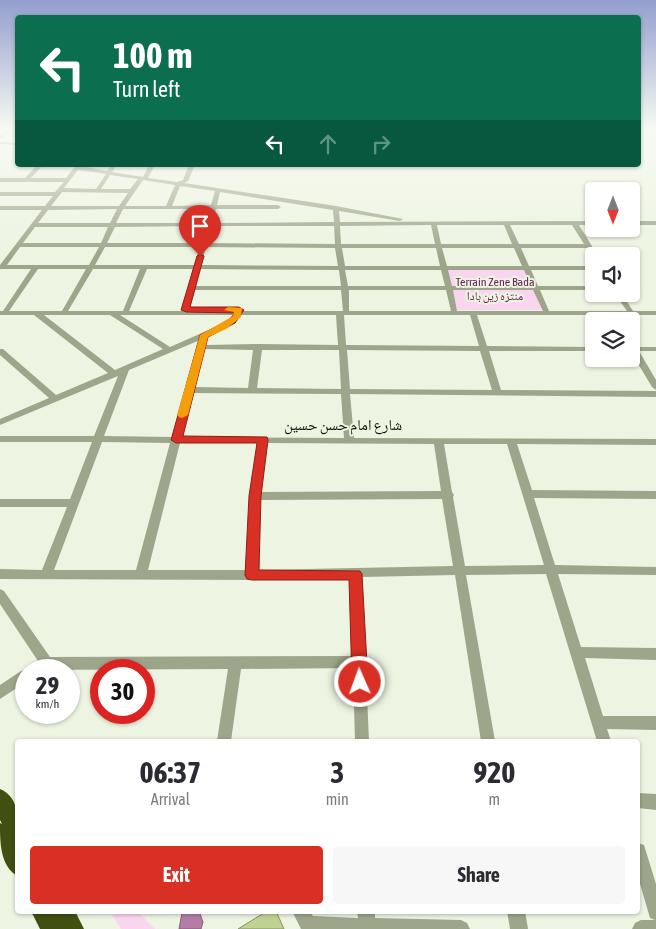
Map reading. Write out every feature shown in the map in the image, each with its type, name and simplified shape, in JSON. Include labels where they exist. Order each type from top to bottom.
[{"type":"highway","points":[[0,800],[15,825]]},
{"type":"highway","points":[[0,834],[15,860]]},
{"type":"highway","points":[[45,914],[53,929]]},
{"type":"highway","points":[[64,914],[72,929]]},
{"type":"street","points":[[27,180],[34,171]]},
{"type":"street","points":[[1,267],[74,171]]},
{"type":"street","points":[[102,171],[421,223]]},
{"type":"street","points":[[65,310],[90,268],[131,190],[148,171]]},
{"type":"street","points":[[168,207],[179,183],[185,180],[189,171]]},
{"type":"street","points":[[98,190],[109,173]]},
{"type":"street","points":[[0,180],[68,180]]},
{"type":"street","points":[[0,194],[131,190]]},
{"type":"street","points":[[186,310],[218,190]]},
{"type":"street","points":[[273,224],[280,199]]},
{"type":"street","points":[[0,208],[278,207]]},
{"type":"street","points":[[0,218],[8,208]]},
{"type":"street","points":[[336,208],[338,245],[345,288],[343,346],[349,440]]},
{"type":"street","points":[[433,223],[454,310]]},
{"type":"street","points":[[506,223],[546,310]]},
{"type":"street","points":[[640,223],[656,223]]},
{"type":"street","points":[[575,224],[588,246]]},
{"type":"street","points":[[34,225],[585,224]]},
{"type":"street","points":[[19,245],[588,246]]},
{"type":"street","points":[[1,267],[585,268]]},
{"type":"street","points":[[2,311],[35,268]]},
{"type":"street","points":[[126,310],[144,268]]},
{"type":"street","points":[[192,288],[585,288]]},
{"type":"street","points":[[624,302],[630,310]]},
{"type":"street","points":[[2,311],[186,310],[473,314],[656,311]]},
{"type":"street","points":[[343,312],[454,310],[656,311]]},
{"type":"street","points":[[2,311],[36,313],[239,311]]},
{"type":"street","points":[[0,422],[232,322],[239,311]]},
{"type":"street","points":[[36,313],[114,374]]},
{"type":"street","points":[[112,313],[170,350]]},
{"type":"street","points":[[473,314],[497,391]]},
{"type":"street","points":[[141,575],[188,390],[204,335]]},
{"type":"street","points":[[252,390],[258,346]]},
{"type":"street","points":[[202,347],[343,346],[585,349]]},
{"type":"street","points":[[640,348],[656,349]]},
{"type":"street","points":[[0,350],[54,398]]},
{"type":"street","points":[[640,360],[656,387]]},
{"type":"street","points":[[46,574],[125,369]]},
{"type":"street","points":[[188,390],[497,391],[656,394]]},
{"type":"street","name":"شارع امام حسن حسين","points":[[0,440],[511,440],[656,442]]},
{"type":"street","points":[[252,575],[255,496],[263,440]]},
{"type":"street","points":[[438,440],[449,495],[459,571],[488,739]]},
{"type":"street","points":[[511,440],[603,739]]},
{"type":"street","points":[[527,494],[656,495]]},
{"type":"street","points":[[255,496],[449,495]]},
{"type":"street","points":[[0,503],[74,503]]},
{"type":"street","points":[[0,574],[252,575],[550,569],[656,570]]},
{"type":"street","points":[[356,574],[362,739]]},
{"type":"street","points":[[0,594],[36,659]]},
{"type":"street","points":[[576,652],[656,654]]},
{"type":"street","points":[[80,664],[359,662]]},
{"type":"street","points":[[224,739],[235,663]]},
{"type":"street","points":[[0,692],[15,682]]},
{"type":"street","points":[[598,722],[656,722]]},
{"type":"street","points":[[640,801],[656,802]]},
{"type":"street","points":[[640,858],[656,912]]},
{"type":"street","points":[[302,914],[308,925],[367,923],[461,929]]},
{"type":"street","points":[[516,914],[519,929]]},
{"type":"street","points":[[641,929],[656,929]]},
{"type":"green space","name":"Terrain Zene Bada منتزه زين بادا","points":[[443,268],[526,268],[546,310],[454,310]]},
{"type":"green space","points":[[112,914],[140,914],[155,929],[121,929]]},
{"type":"shaded area","points":[[182,914],[200,914],[203,922],[201,929],[179,929]]},
{"type":"building","points":[[262,914],[277,914],[284,929],[238,929]]},
{"type":"slow traffic","points":[[182,415],[204,335],[223,327],[237,317],[239,310],[228,310]]},
{"type":"route","points":[[200,256],[186,310],[239,310],[239,313],[232,322],[204,335],[176,440],[263,440],[255,496],[252,575],[356,574],[360,682]]}]
